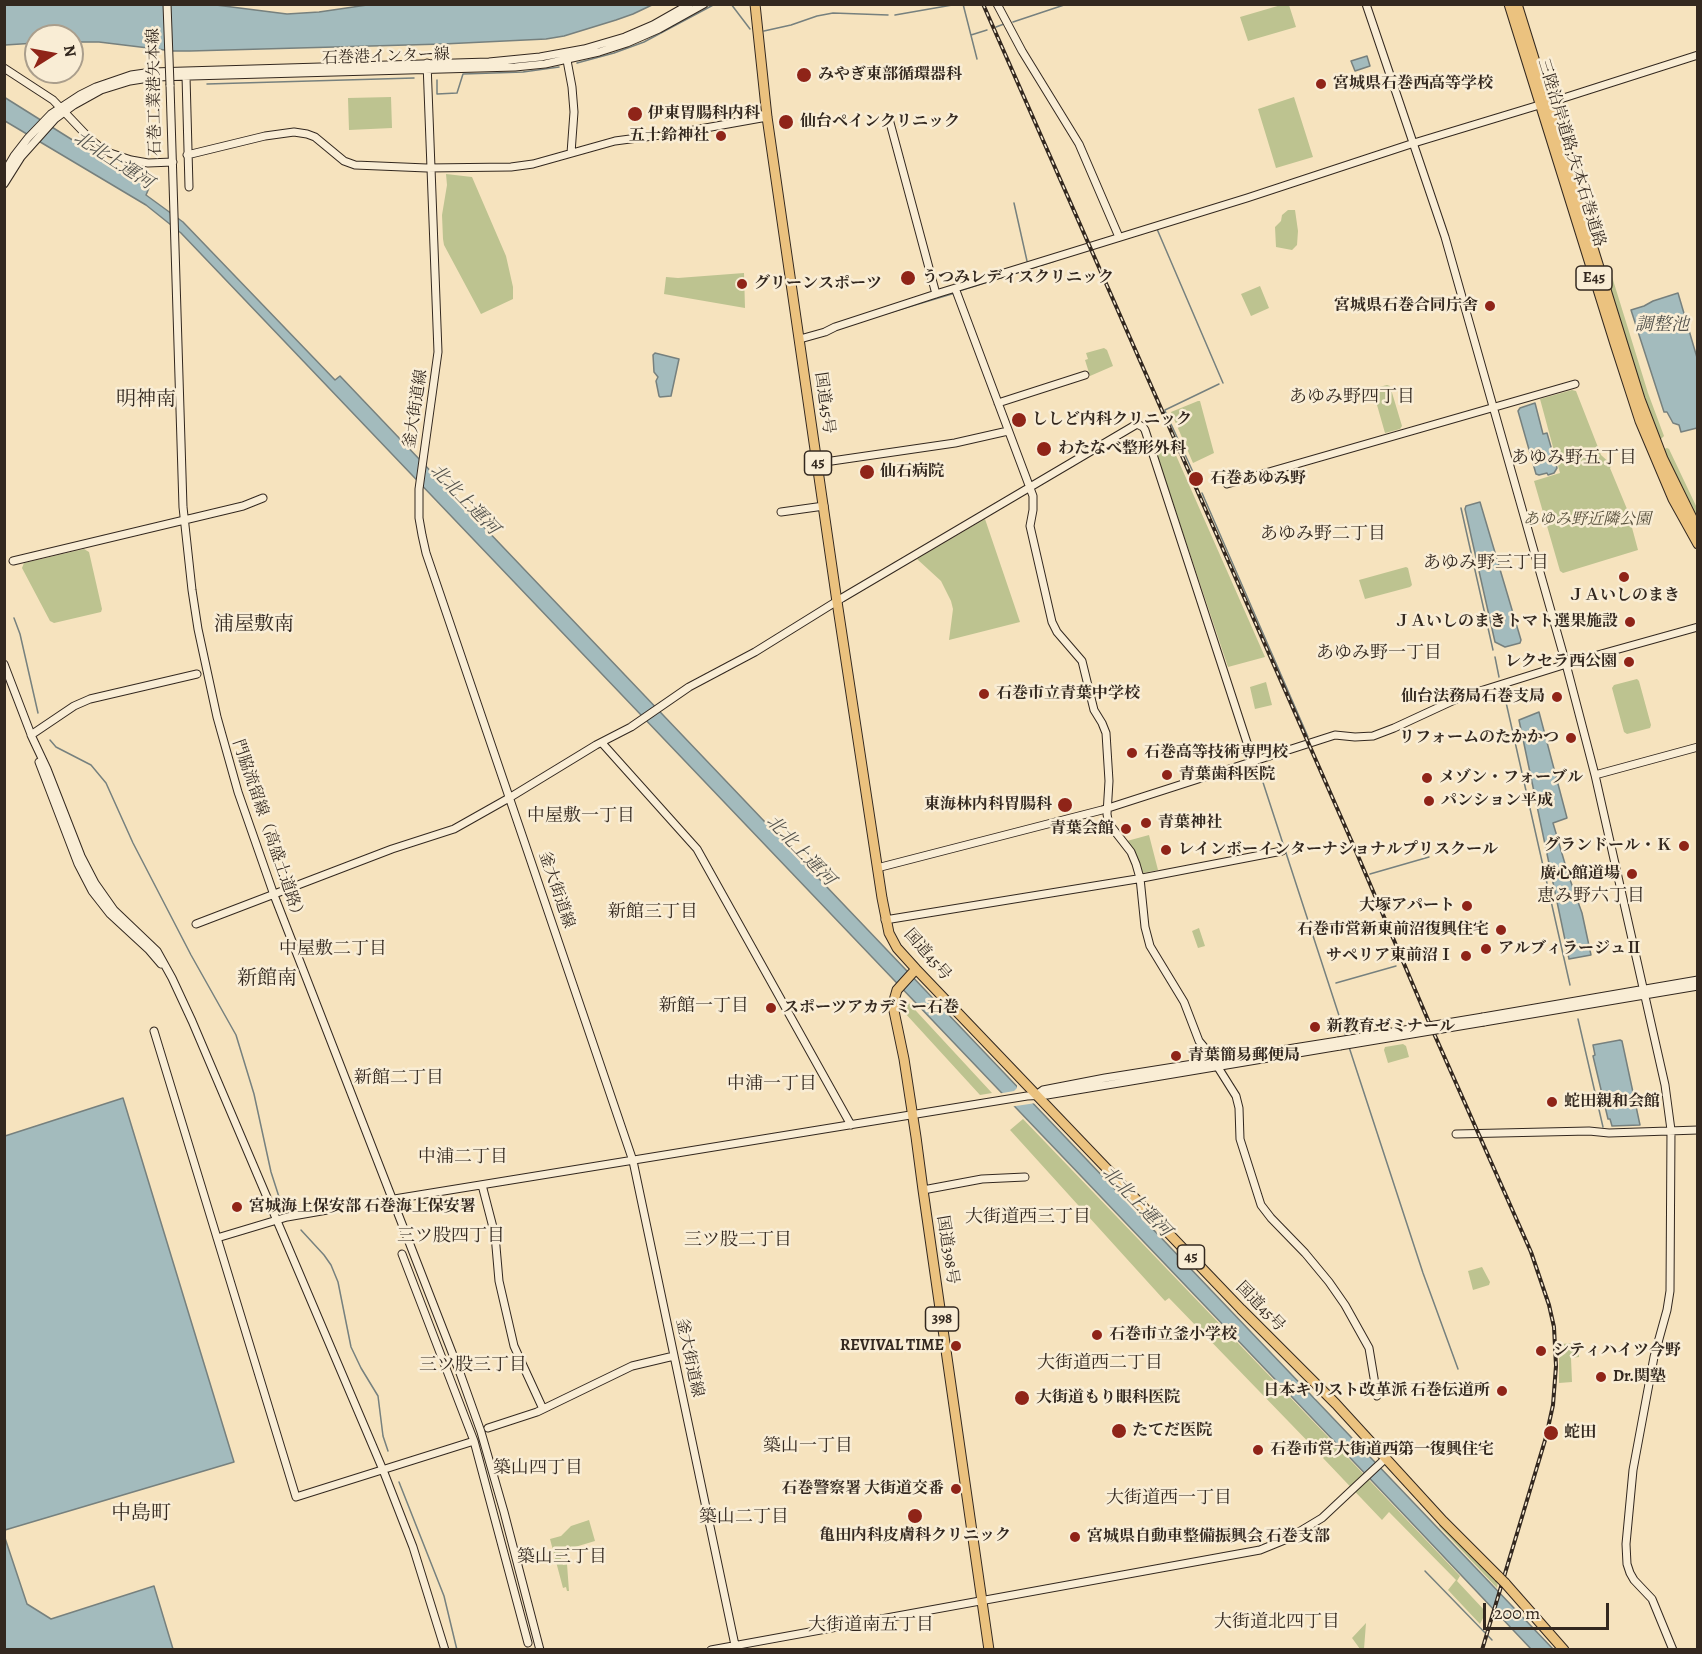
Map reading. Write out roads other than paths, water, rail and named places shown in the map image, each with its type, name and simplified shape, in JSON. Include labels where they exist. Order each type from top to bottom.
[{"type":"highway","name":"国道45号","points":[[755,4],[767,117],[837,602],[885,920],[889,933],[914,971],[1383,1461],[1502,1580],[1564,1650]]},
{"type":"highway","name":"三陸沿岸道路;矢本石巻道路","points":[[1509,4],[1637,411],[1666,483],[1698,544]]},
{"type":"highway","name":"三陸沿岸道路;矢本石巻道路","points":[[1517,4],[1640,399],[1663,459],[1698,530]]},
{"type":"highway","name":"国道398号","points":[[914,971],[897,990],[893,1004],[913,1115],[989,1650]]},
{"type":"street","name":"石巻工業港矢本線","points":[[4,68],[53,100],[91,140],[110,153],[148,163],[172,162],[167,4]]},
{"type":"street","name":"石巻港インター線","points":[[566,56],[625,37],[653,25],[690,4]]},
{"type":"street","name":"石巻港インター線","points":[[62,110],[116,85],[142,79],[428,66],[599,52],[659,29],[704,4]]},
{"type":"street","points":[[997,4],[1022,51],[1079,144],[1119,237]]},
{"type":"street","points":[[1366,4],[1445,237],[1566,664],[1595,775],[1665,1085],[1671,1130],[1670,1290],[1654,1357],[1633,1470],[1626,1544],[1630,1573],[1652,1599],[1672,1650]]},
{"type":"street","points":[[1551,102],[1698,55]]},
{"type":"street","points":[[566,56],[574,112],[572,153]]},
{"type":"street","name":"石巻港インター線","points":[[62,110],[96,87],[141,73],[428,66]]},
{"type":"street","name":"釜大街道線","points":[[428,66],[438,352],[418,489],[419,518],[426,553],[633,1161],[735,1647]]},
{"type":"street","points":[[186,76],[189,187]]},
{"type":"street","points":[[800,339],[936,294],[1536,106]]},
{"type":"street","points":[[4,173],[14,156],[62,110]]},
{"type":"street","points":[[187,155],[265,136],[294,132],[315,137],[344,160],[355,165],[431,168],[511,167],[533,164],[615,141],[767,117]]},
{"type":"street","points":[[889,119],[936,294]]},
{"type":"street","points":[[4,184],[31,140]]},
{"type":"street","name":"門脇流留線（高盛土道路）","points":[[172,162],[184,519],[198,629],[217,717],[241,801],[274,895],[482,1432],[540,1650]]},
{"type":"street","points":[[955,288],[1030,488],[1033,502],[1030,526],[1052,622],[1057,633],[1082,661],[1094,710],[1106,733],[1109,781],[1107,814],[1110,825],[1131,852],[1140,878],[1145,927],[1150,946],[1184,1002],[1199,1041],[1238,1102],[1240,1139],[1258,1201],[1270,1218],[1305,1253],[1329,1282],[1351,1316],[1369,1348],[1377,1396]]},
{"type":"street","points":[[998,403],[1085,375]]},
{"type":"street","points":[[1227,484],[1575,384]]},
{"type":"street","points":[[196,924],[392,849],[454,829],[632,727],[689,687],[755,652],[1137,424],[1143,427],[1253,761]]},
{"type":"street","points":[[818,463],[955,443],[1008,431]]},
{"type":"street","points":[[13,561],[243,506],[263,498]]},
{"type":"street","points":[[781,512],[824,506]]},
{"type":"street","points":[[877,868],[1107,809],[1335,735],[1364,737],[1382,733],[1461,697],[1566,664],[1698,627]]},
{"type":"street","points":[[4,664],[78,864],[92,891],[110,914],[148,950],[172,978],[197,1031],[383,1470],[412,1547],[445,1650]]},
{"type":"street","points":[[31,735],[74,706],[90,699],[197,674]]},
{"type":"street","points":[[602,743],[697,849],[851,1125]]},
{"type":"street","points":[[1595,775],[1698,747]]},
{"type":"street","points":[[885,920],[1140,878],[1282,851]]},
{"type":"street","points":[[217,1238],[276,1220],[1034,1095],[1043,1090],[1483,1019],[1643,992],[1698,980]]},
{"type":"street","points":[[1643,992],[1698,986]]},
{"type":"street","points":[[154,1031],[296,1497],[474,1441]]},
{"type":"street","points":[[1456,1134],[1698,1130]]},
{"type":"street","points":[[923,1190],[982,1179],[1025,1177]]},
{"type":"street","points":[[482,1185],[495,1235],[499,1281],[514,1346],[543,1409]]},
{"type":"street","points":[[402,1254],[474,1441],[528,1643]]},
{"type":"street","points":[[489,1428],[543,1409],[632,1366],[674,1356]]},
{"type":"street","points":[[711,1650],[1248,1553],[1270,1547],[1322,1518],[1383,1461]]},
{"type":"water","points":[[208,4],[287,14],[367,5],[652,5],[616,20],[564,36],[546,39],[173,51],[84,42],[84,24],[24,24],[24,44],[5,45],[5,5]]},
{"type":"water","points":[[1367,56],[1370,66],[1355,71],[1351,61]]},
{"type":"water","points":[[4,97],[149,188],[146,195],[183,222],[335,380],[340,376],[1553,1649],[1531,1649],[181,233],[146,205],[5,121]]},
{"type":"water","name":"調整池","points":[[1678,293],[1698,361],[1697,428],[1681,432],[1679,425],[1673,423],[1667,412],[1664,412],[1631,310]]},
{"type":"water","points":[[655,353],[679,359],[671,396],[659,396],[656,381],[658,377],[654,372],[653,355]]},
{"type":"water","points":[[1535,403],[1543,434],[1547,433],[1557,468],[1554,473],[1548,475],[1547,473],[1536,474],[1518,411],[1520,408]]},
{"type":"water","points":[[1480,502],[1521,640],[1520,643],[1505,647],[1495,642],[1465,509],[1466,506]]},
{"type":"water","points":[[1539,712],[1567,818],[1553,823],[1582,913],[1591,955],[1569,959],[1519,720]]},
{"type":"water","points":[[1620,1040],[1640,1125],[1612,1126],[1608,1119],[1593,1056],[1595,1055],[1593,1045]]},
{"type":"water","points":[[123,1098],[234,1462],[5,1530],[5,1136]]},
{"type":"water","points":[[4,1535],[27,1604],[51,1619],[154,1586],[173,1649],[5,1649]]},
{"type":"waterway","points":[[577,63],[644,42],[715,4]]},
{"type":"waterway","points":[[731,4],[750,29]]},
{"type":"waterway","points":[[895,15],[958,4]]},
{"type":"waterway","points":[[963,4],[977,59]]},
{"type":"waterway","points":[[1013,22],[1067,4]]},
{"type":"waterway","points":[[764,31],[833,13],[888,15]]},
{"type":"waterway","points":[[996,27],[1004,24]]},
{"type":"waterway","points":[[971,35],[987,30]]},
{"type":"waterway","points":[[437,80],[437,94],[457,93],[463,74],[523,72],[559,67]]},
{"type":"waterway","points":[[207,84],[414,78]]},
{"type":"waterway","points":[[1014,203],[1027,261]]},
{"type":"waterway","points":[[1157,229],[1223,383]]},
{"type":"waterway","points":[[959,291],[1055,261]]},
{"type":"waterway","points":[[885,314],[955,293]]},
{"type":"waterway","points":[[1165,410],[1219,384]]},
{"type":"waterway","points":[[1165,411],[1193,472]]},
{"type":"waterway","points":[[1202,493],[1308,737]]},
{"type":"waterway","points":[[1461,508],[1493,650]]},
{"type":"waterway","points":[[14,618],[20,634],[38,713]]},
{"type":"waterway","points":[[1495,657],[1499,677]]},
{"type":"waterway","points":[[1503,689],[1570,985]]},
{"type":"waterway","points":[[50,740],[56,747],[91,765],[106,783],[133,843],[191,955],[236,1035],[254,1094],[271,1172],[280,1200]]},
{"type":"waterway","points":[[1257,764],[1346,1037]]},
{"type":"waterway","points":[[1370,874],[1429,857]]},
{"type":"waterway","points":[[1336,983],[1396,966]]},
{"type":"waterway","points":[[1578,1019],[1603,1127]]},
{"type":"waterway","points":[[1349,1047],[1423,1273],[1458,1369]]},
{"type":"waterway","points":[[301,1230],[324,1255],[338,1282],[351,1347],[378,1396],[383,1436],[388,1451]]},
{"type":"waterway","points":[[399,1482],[444,1596],[457,1650]]},
{"type":"waterway","points":[[1425,1571],[1492,1640]]},
{"type":"railway","points":[[983,4],[1531,1252],[1549,1305],[1554,1327],[1556,1366],[1553,1405],[1546,1437],[1482,1650]]},
{"type":"place","name":"みやぎ東部循環器科","points":[[804,75]]},
{"type":"place","name":"宮城県石巻西高等学校","points":[[1321,84]]},
{"type":"place","name":"伊東胃腸科内科","points":[[635,114]]},
{"type":"place","name":"仙台ペインクリニック","points":[[786,122]]},
{"type":"place","name":"五十鈴神社","points":[[721,136]]},
{"type":"place","name":"うつみレディスクリニック","points":[[908,278]]},
{"type":"place","name":"グリーンスポーツ","points":[[742,284]]},
{"type":"place","name":"宮城県石巻合同庁舎","points":[[1490,306]]},
{"type":"place","name":"ししど内科クリニック","points":[[1019,420]]},
{"type":"place","name":"わたなべ整形外科","points":[[1044,449]]},
{"type":"place","name":"仙石病院","points":[[867,472]]},
{"type":"place","name":"石巻あゆみ野","points":[[1196,479]]},
{"type":"place","name":"ＪＡいしのまき","points":[[1624,577]]},
{"type":"place","name":"ＪＡいしのまきトマト選果施設","points":[[1630,622]]},
{"type":"place","name":"レクセラ西公園","points":[[1629,662]]},
{"type":"place","name":"石巻市立青葉中学校","points":[[984,694]]},
{"type":"place","name":"仙台法務局石巻支局","points":[[1557,697]]},
{"type":"place","name":"リフォームのたかかつ","points":[[1571,738]]},
{"type":"place","name":"石巻高等技術専門校","points":[[1132,753]]},
{"type":"place","name":"青葉歯科医院","points":[[1167,775]]},
{"type":"place","name":"メゾン・フォーブル","points":[[1427,778]]},
{"type":"place","name":"パンション平成","points":[[1429,801]]},
{"type":"place","name":"東海林内科胃腸科","points":[[1065,805]]},
{"type":"place","name":"青葉神社","points":[[1146,823]]},
{"type":"place","name":"青葉会館","points":[[1126,829]]},
{"type":"place","name":"グランドール・Ｋ","points":[[1684,846]]},
{"type":"place","name":"レインボーインターナショナルプリスクール","points":[[1166,850]]},
{"type":"place","name":"廣心館道場","points":[[1632,874]]},
{"type":"place","name":"大塚アパート","points":[[1467,906]]},
{"type":"place","name":"石巻市営新東前沼復興住宅","points":[[1501,930]]},
{"type":"place","name":"アルブィラージュⅡ","points":[[1486,949]]},
{"type":"place","name":"サペリア東前沼Ⅰ","points":[[1466,956]]},
{"type":"place","name":"スポーツアカデミー石巻","points":[[771,1008]]},
{"type":"place","name":"新教育ゼミナール","points":[[1315,1027]]},
{"type":"place","name":"青葉簡易郵便局","points":[[1176,1056]]},
{"type":"place","name":"蛇田親和会館","points":[[1552,1102]]},
{"type":"place","name":"宮城海上保安部 石巻海上保安署","points":[[237,1207]]},
{"type":"place","name":"石巻市立釜小学校","points":[[1097,1335]]},
{"type":"place","name":"REVIVAL TIME","points":[[956,1346]]},
{"type":"place","name":"シティハイツ今野","points":[[1541,1351]]},
{"type":"place","name":"Dr.関塾","points":[[1601,1377]]},
{"type":"place","name":"日本キリスト改革派 石巻伝道所","points":[[1502,1391]]},
{"type":"place","name":"大街道もり眼科医院","points":[[1022,1398]]},
{"type":"place","name":"たてだ医院","points":[[1119,1431]]},
{"type":"place","name":"蛇田","points":[[1551,1433]]},
{"type":"place","name":"石巻市営大街道西第一復興住宅","points":[[1258,1450]]},
{"type":"place","name":"石巻警察署 大街道交番","points":[[956,1489]]},
{"type":"place","name":"亀田内科皮膚科クリニック","points":[[915,1516]]},
{"type":"place","name":"宮城県自動車整備振興会 石巻支部","points":[[1075,1537]]},
{"type":"district","name":"あゆみ野四丁目","points":[[1352,398]]},
{"type":"district","name":"明神南","points":[[146,400]]},
{"type":"district","name":"あゆみ野五丁目","points":[[1574,459]]},
{"type":"district","name":"あゆみ野二丁目","points":[[1323,535]]},
{"type":"district","name":"あゆみ野三丁目","points":[[1486,564]]},
{"type":"district","name":"浦屋敷南","points":[[254,625]]},
{"type":"district","name":"あゆみ野一丁目","points":[[1379,654]]},
{"type":"district","name":"中屋敷一丁目","points":[[581,817]]},
{"type":"district","name":"恵み野六丁目","points":[[1591,897]]},
{"type":"district","name":"新館三丁目","points":[[653,913]]},
{"type":"district","name":"中屋敷二丁目","points":[[333,950]]},
{"type":"district","name":"新館南","points":[[267,979]]},
{"type":"district","name":"新館一丁目","points":[[704,1007]]},
{"type":"district","name":"新館二丁目","points":[[399,1079]]},
{"type":"district","name":"中浦一丁目","points":[[772,1085]]},
{"type":"district","name":"中浦二丁目","points":[[463,1158]]},
{"type":"district","name":"大街道西三丁目","points":[[1028,1218]]},
{"type":"district","name":"三ツ股四丁目","points":[[451,1237]]},
{"type":"district","name":"三ツ股二丁目","points":[[738,1241]]},
{"type":"district","name":"大街道西二丁目","points":[[1100,1364]]},
{"type":"district","name":"三ツ股三丁目","points":[[473,1366]]},
{"type":"district","name":"築山一丁目","points":[[808,1447]]},
{"type":"district","name":"築山四丁目","points":[[538,1469]]},
{"type":"district","name":"大街道西一丁目","points":[[1169,1499]]},
{"type":"district","name":"中島町","points":[[141,1514]]},
{"type":"district","name":"築山二丁目","points":[[744,1518]]},
{"type":"district","name":"築山三丁目","points":[[562,1558]]},
{"type":"district","name":"大街道北四丁目","points":[[1277,1623]]},
{"type":"district","name":"大街道南五丁目","points":[[871,1626]]},
{"type":"water label","name":"北北上運河","points":[[113,161]]},
{"type":"water label","name":"北北上運河","points":[[464,500]]},
{"type":"water label","name":"北北上運河","points":[[800,851]]},
{"type":"water label","name":"北北上運河","points":[[1136,1202]]},
{"type":"park label","name":"あゆみ野近隣公園","points":[[1587,520]]}]
